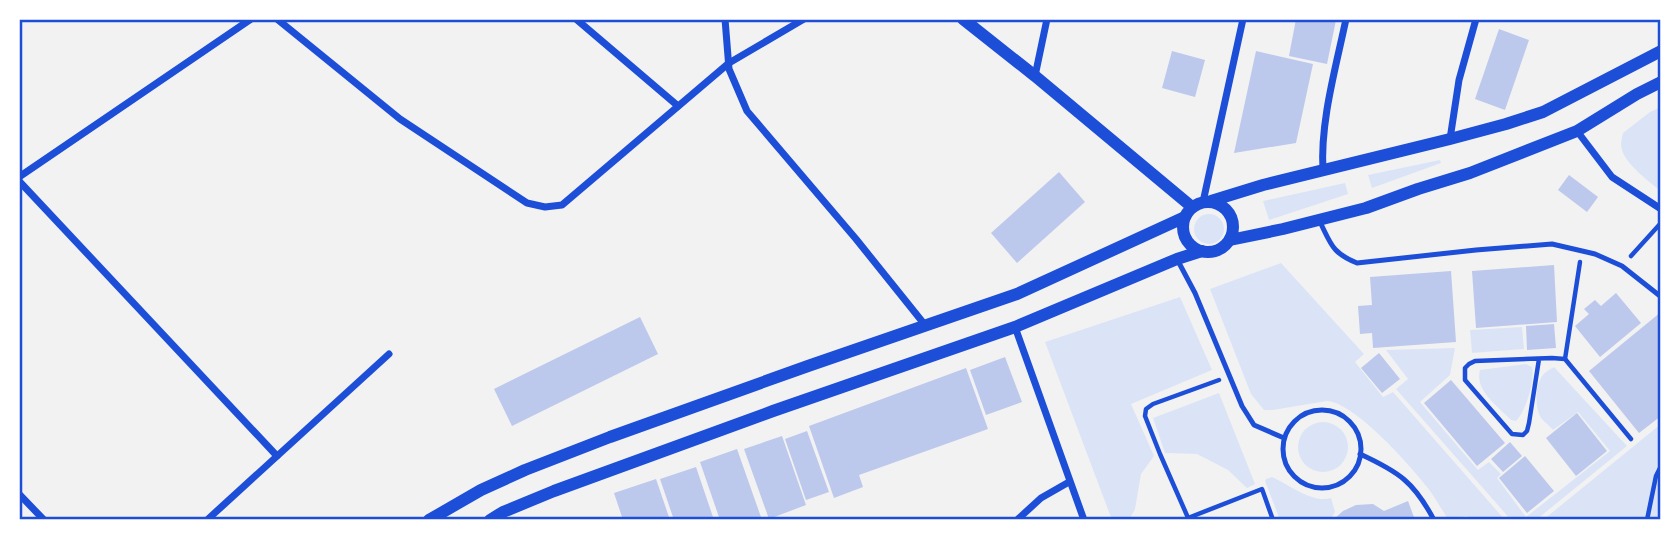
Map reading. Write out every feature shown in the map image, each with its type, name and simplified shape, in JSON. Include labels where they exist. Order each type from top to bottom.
[{"type":"street","points":[[251,19],[19,179],[276,456]]},
{"type":"street","points":[[277,19],[400,119],[527,203],[544,207],[562,205],[729,63],[804,19]]},
{"type":"street","points":[[576,19],[678,106]]},
{"type":"street","points":[[725,19],[729,69],[747,111],[856,239],[925,326]]},
{"type":"street","points":[[490,520],[503,512],[554,492],[761,415],[1015,327],[1177,259],[1202,251],[1218,251],[1230,240],[1233,234],[1233,219],[1224,207],[1198,207],[963,19]]},
{"type":"street","points":[[1035,76],[1047,19]]},
{"type":"street","points":[[1202,251],[1188,242],[1183,226],[1198,207],[1243,19]]},
{"type":"street","points":[[1323,170],[1321,150],[1325,120],[1346,19]]},
{"type":"street","points":[[1450,139],[1458,80],[1476,19]]},
{"type":"street","points":[[429,520],[481,490],[610,437],[1017,294],[1198,207],[1263,185],[1450,139],[1543,112],[1661,51]]},
{"type":"street","points":[[1230,240],[1366,208],[1469,173],[1577,131],[1661,82]]},
{"type":"street","points":[[1577,131],[1612,177],[1661,209]]},
{"type":"street","points":[[1015,327],[1084,520]]},
{"type":"street","points":[[207,520],[389,354]]},
{"type":"street","points":[[1017,520],[1041,498],[1069,482]]},
{"type":"street","points":[[19,494],[44,520]]},
{"type":"lane","points":[[1318,219],[1335,251],[1343,258],[1357,263],[1552,244],[1595,254],[1622,266],[1660,296]]},
{"type":"lane","points":[[1177,259],[1195,293],[1242,406],[1254,425],[1284,438]]},
{"type":"lane","points":[[1332,411],[1353,425],[1359,436],[1359,462],[1344,482],[1332,488],[1306,486],[1287,469],[1283,456],[1284,438],[1295,420],[1306,412],[1332,411]]},
{"type":"lane","points":[[1360,454],[1381,464],[1415,487],[1434,520]]},
{"type":"path","points":[[1622,266],[1661,223]]},
{"type":"path","points":[[1581,251],[1565,359],[1631,439]]},
{"type":"path","points":[[1539,359],[1527,430],[1523,435],[1512,434],[1465,380],[1465,368],[1475,361],[1539,359],[1565,359]]},
{"type":"path","points":[[1229,376],[1153,404],[1146,410],[1145,416],[1189,519],[1262,489],[1273,520]]},
{"type":"path","points":[[1647,520],[1656,476],[1661,466]]},
{"type":"shaded area","points":[[1661,107],[1661,191],[1633,167],[1621,146],[1623,133]]},
{"type":"shaded area","points":[[1440,160],[1441,163],[1372,188],[1368,175]]},
{"type":"shaded area","points":[[1345,183],[1348,194],[1269,220],[1263,201]]},
{"type":"shaded area","points":[[1209,214],[1220,218],[1224,229],[1220,240],[1209,244],[1198,240],[1194,229],[1198,218]]},
{"type":"shaded area","points":[[1281,263],[1364,354],[1355,362],[1383,397],[1393,392],[1505,520],[1469,520],[1467,516],[1448,519],[1427,487],[1395,450],[1366,423],[1339,404],[1327,401],[1264,410],[1251,394],[1210,289]]},
{"type":"shaded area","points":[[1180,297],[1212,370],[1131,404],[1154,456],[1141,474],[1135,509],[1129,520],[1112,520],[1045,342]]},
{"type":"shaded area","points":[[1522,327],[1524,349],[1472,353],[1470,330]]},
{"type":"shaded area","points":[[1455,348],[1450,375],[1420,402],[1478,470],[1489,462],[1501,474],[1497,478],[1526,517],[1610,451],[1578,412],[1553,430],[1541,418],[1537,392],[1539,382],[1546,372],[1554,367],[1627,446],[1536,520],[1511,520],[1396,389],[1408,379],[1386,350]]},
{"type":"shaded area","points":[[1526,364],[1532,367],[1533,373],[1529,396],[1520,416],[1516,421],[1511,420],[1484,391],[1479,377],[1480,370]]},
{"type":"shaded area","points":[[1219,393],[1255,484],[1247,488],[1228,470],[1197,454],[1165,453],[1153,418]]},
{"type":"shaded area","points":[[1313,423],[1333,423],[1347,437],[1347,457],[1333,471],[1313,471],[1299,457],[1299,437]]},
{"type":"shaded area","points":[[1661,424],[1661,520],[1543,520]]},
{"type":"shaded area","points":[[1272,477],[1309,496],[1331,498],[1335,512],[1330,520],[1280,520],[1265,481]]},
{"type":"building","points":[[1296,19],[1336,20],[1327,64],[1289,56]]},
{"type":"building","points":[[1499,29],[1529,40],[1505,110],[1475,99]]},
{"type":"building","points":[[1172,51],[1205,60],[1195,97],[1162,88]]},
{"type":"building","points":[[1256,51],[1313,64],[1296,143],[1234,153]]},
{"type":"building","points":[[1059,172],[1085,202],[1017,263],[991,233]]},
{"type":"building","points":[[1569,175],[1598,197],[1587,212],[1558,190]]},
{"type":"building","points":[[1554,265],[1557,322],[1476,328],[1472,271]]},
{"type":"building","points":[[1451,271],[1456,342],[1373,348],[1372,333],[1360,334],[1358,306],[1372,305],[1370,277]]},
{"type":"building","points":[[1616,293],[1641,323],[1600,357],[1575,326],[1589,314],[1584,309],[1595,300],[1601,306]]},
{"type":"building","points":[[1661,312],[1661,416],[1639,433],[1589,371]]},
{"type":"building","points":[[640,317],[658,354],[512,426],[494,389]]},
{"type":"building","points":[[1554,324],[1556,348],[1527,350],[1526,326]]},
{"type":"building","points":[[1379,353],[1400,379],[1382,393],[1361,368]]},
{"type":"building","points":[[1005,357],[1022,402],[986,415],[970,370]]},
{"type":"building","points":[[966,368],[988,429],[859,475],[863,487],[834,498],[809,426]]},
{"type":"building","points":[[1451,380],[1505,443],[1477,466],[1424,403]]},
{"type":"building","points":[[1577,413],[1607,451],[1576,476],[1546,438]]},
{"type":"building","points":[[807,431],[829,492],[806,500],[785,439]]},
{"type":"building","points":[[782,436],[806,505],[769,519],[744,449]]},
{"type":"building","points":[[1510,442],[1522,456],[1503,472],[1491,459]]},
{"type":"building","points":[[737,449],[762,520],[720,520],[700,462]]},
{"type":"building","points":[[1525,456],[1554,491],[1527,513],[1499,478]]},
{"type":"building","points":[[696,467],[714,520],[674,520],[660,479]]},
{"type":"building","points":[[656,479],[670,520],[623,520],[614,493]]},
{"type":"building","points":[[1408,501],[1415,520],[1333,520],[1356,505],[1373,504],[1384,511]]}]
